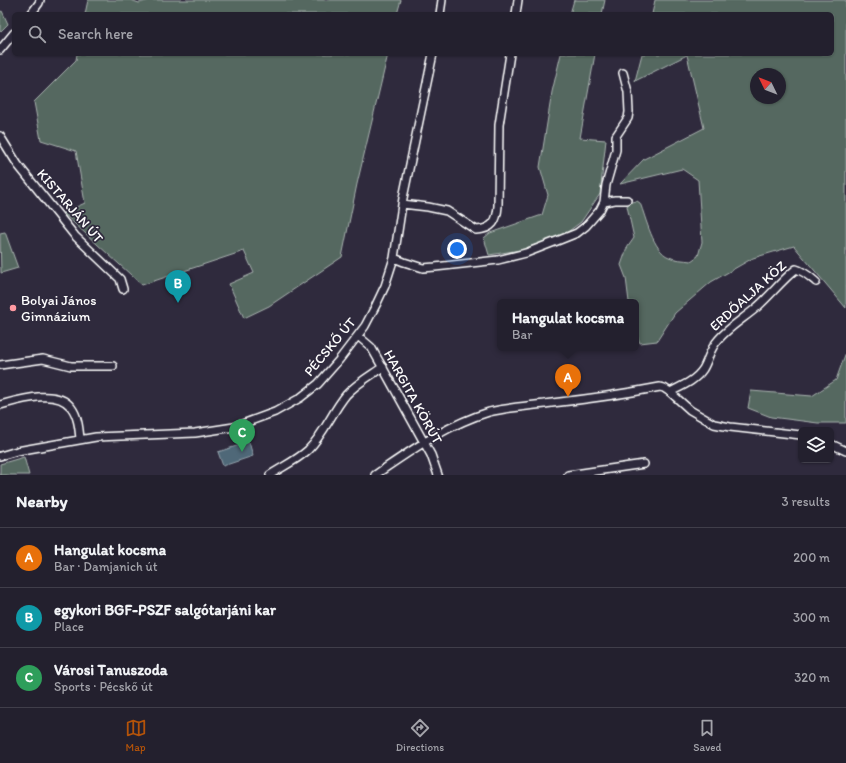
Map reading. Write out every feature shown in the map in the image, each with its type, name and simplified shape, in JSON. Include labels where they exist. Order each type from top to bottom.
[{"type":"street","points":[[32,12],[40,0]]},
{"type":"street","points":[[440,12],[442,0]]},
{"type":"street","points":[[516,12],[518,0]]},
{"type":"street","points":[[0,50],[12,35]]},
{"type":"street","name":"PÉCSKŐ ÚT","points":[[0,456],[17,451],[96,437],[195,433],[234,427],[281,408],[309,391],[326,376],[358,336],[385,286],[394,258],[402,204],[433,56]]},
{"type":"street","points":[[402,204],[428,206],[447,211],[476,230],[488,228],[494,222],[498,206],[500,115],[510,56]]},
{"type":"street","points":[[394,258],[413,265],[429,268],[498,260],[557,242],[577,233],[594,218],[604,202],[606,185],[616,150],[616,136],[626,123],[630,112],[628,92],[623,73]]},
{"type":"street","name":"KISTARJÁN ÚT","points":[[0,136],[18,165],[75,236],[120,279],[123,289]]},
{"type":"street","points":[[604,202],[627,200]]},
{"type":"street","name":"ERDŐALJA KÖZ","points":[[670,392],[689,383],[698,375],[703,369],[710,351],[718,340],[732,326],[756,308],[796,269],[807,274],[816,282]]},
{"type":"street","name":"HARGITA KÖRÚT","points":[[358,336],[370,346],[383,367],[431,455],[438,475]]},
{"type":"street","points":[[0,365],[43,359],[71,366],[113,366]]},
{"type":"street","points":[[270,475],[299,457],[308,449],[346,395],[356,385],[383,367]]},
{"type":"street","points":[[376,475],[424,442],[456,425],[480,415],[498,410],[594,398],[660,387],[670,392],[690,410],[714,424],[798,435]]},
{"type":"street","points":[[0,405],[46,396],[61,399],[69,405],[77,417],[80,439]]},
{"type":"street","points":[[834,445],[846,451]]},
{"type":"street","points":[[568,475],[644,464]]},
{"type":"green space","points":[[88,0],[131,0],[139,3],[150,0],[401,0],[398,12],[85,12]]},
{"type":"green space","points":[[574,0],[605,0],[602,12],[571,12]]},
{"type":"green space","points":[[655,0],[846,0],[846,308],[794,246],[753,258],[711,282],[675,313],[657,341],[640,343],[639,299],[629,299],[626,278],[621,265],[627,248],[634,238],[627,206],[632,202],[637,201],[640,203],[654,241],[663,254],[669,257],[691,261],[698,256],[702,242],[698,180],[682,169],[620,184],[644,159],[704,128],[687,56],[834,56],[834,12],[652,12]]},
{"type":"green space","points":[[2,11],[8,24],[0,32],[0,12]]},
{"type":"green space","points":[[77,56],[388,56],[357,184],[342,257],[269,306],[244,318],[229,284],[254,273],[244,251],[142,285],[63,213],[85,203],[76,151],[41,140],[34,102],[76,60]]},
{"type":"green space","points":[[561,56],[595,56],[580,138],[606,140],[600,194],[581,222],[562,236],[520,250],[489,255],[484,238],[490,233],[542,215],[548,195],[540,167],[552,92]]},
{"type":"green space","points":[[641,56],[685,56],[635,81]]},
{"type":"green space","points":[[5,232],[18,268],[1,273],[0,233]]},
{"type":"green space","points":[[846,352],[846,423],[818,423],[771,417],[748,408],[751,391],[812,396],[836,380]]},
{"type":"green space","points":[[24,457],[29,475],[0,475],[0,464]]},
{"type":"water","points":[[249,442],[253,456],[223,466],[218,452]]},
{"type":"place","name":"egykori BGF-PSZF salgótarjáni kar","points":[[178,303]]},
{"type":"place","name":"Bolyai János Gimnázium","points":[[13,308]]},
{"type":"place","name":"Hangulat kocsma","points":[[568,397]]},
{"type":"place","name":"Városi Tanuszoda","points":[[242,452]]}]
